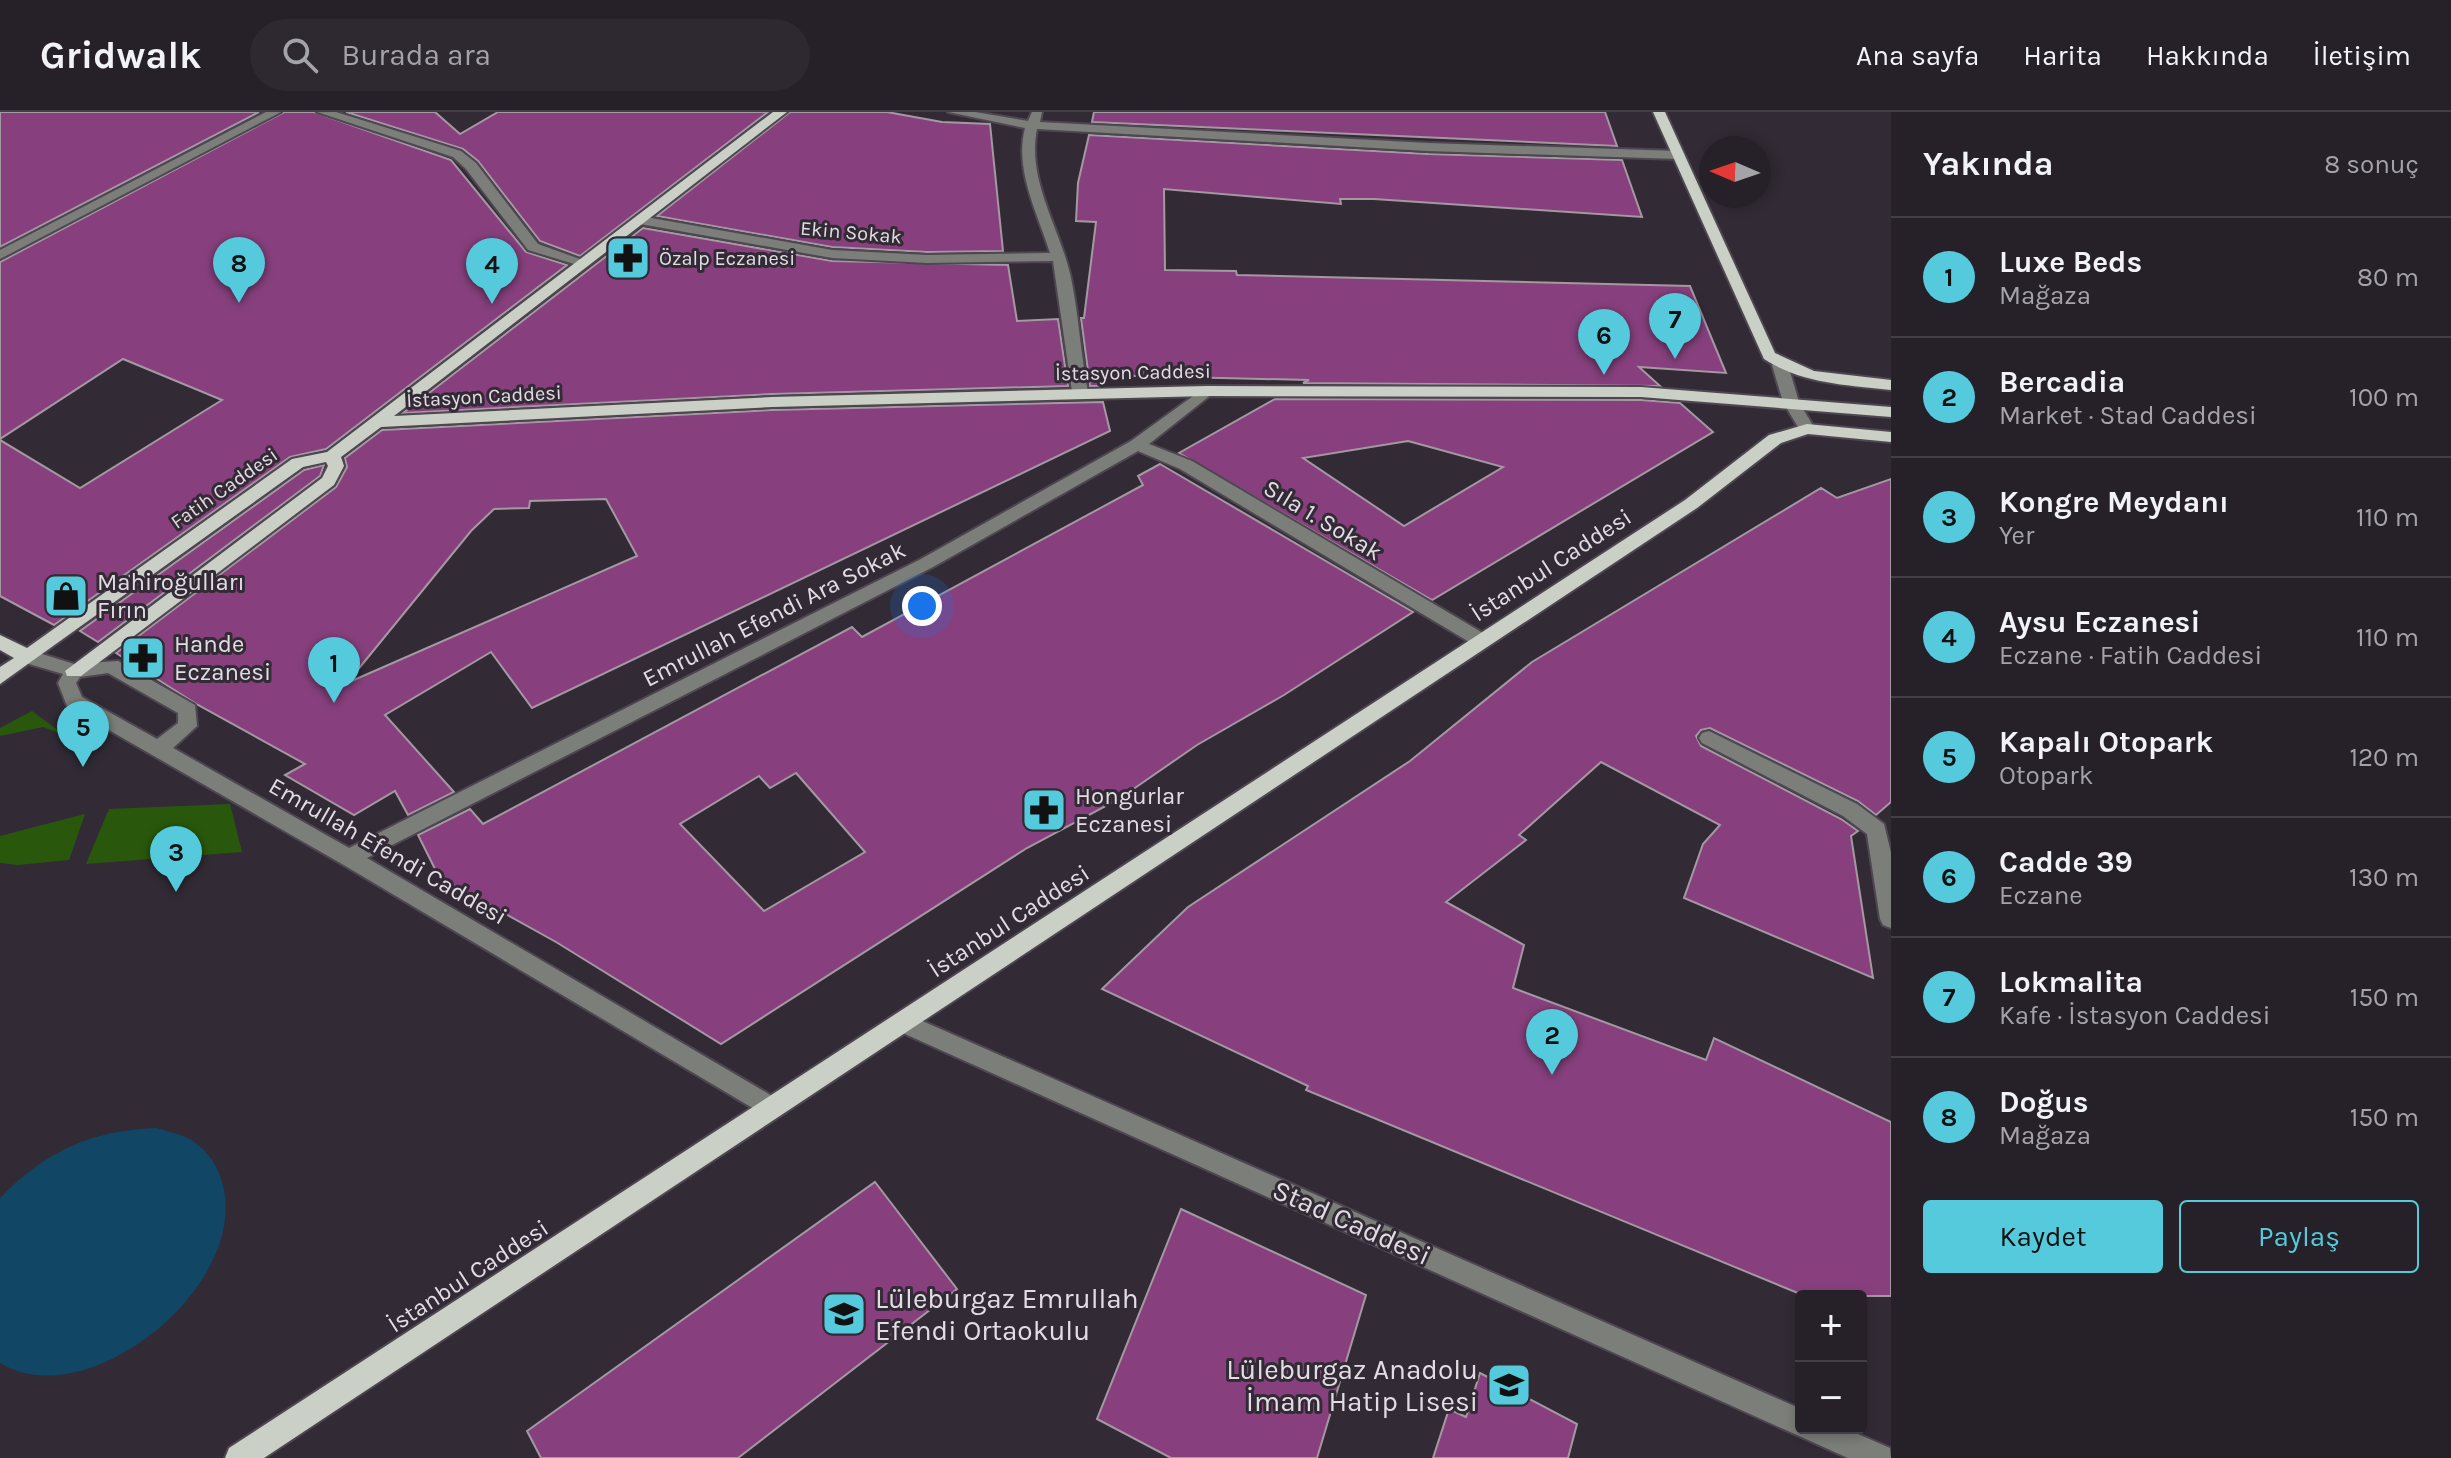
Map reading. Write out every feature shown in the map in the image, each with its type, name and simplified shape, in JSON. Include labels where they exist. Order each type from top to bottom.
[{"type":"main road","name":"Fatih Caddesi","points":[[0,677],[298,463],[332,456],[781,112]]},
{"type":"main road","points":[[1659,112],[1763,348],[1780,365],[1815,376],[1891,385]]},
{"type":"main road","name":"İstasyon Caddesi","points":[[375,422],[772,402],[1207,391],[1641,392],[1891,412]]},
{"type":"main road","name":"İstanbul Caddesi","points":[[239,1458],[1691,504],[1775,439],[1807,429],[1891,437]]},
{"type":"main road","points":[[74,671],[328,481],[336,466],[332,456]]},
{"type":"main road","points":[[0,642],[26,656]]},
{"type":"street","points":[[0,255],[275,112]]},
{"type":"street","points":[[323,112],[457,154],[471,166],[533,247],[584,263]]},
{"type":"street","points":[[954,112],[1428,147],[1678,155]]},
{"type":"street","points":[[1033,118],[1028,156],[1033,183],[1059,257],[1080,392]]},
{"type":"street","name":"Ekin Sokak","points":[[640,220],[832,254],[927,259],[1059,257]]},
{"type":"street","points":[[1780,365],[1791,402],[1807,429]]},
{"type":"street","name":"Emrullah Efendi Ara Sokak","points":[[349,858],[927,563],[1137,445],[1207,391]]},
{"type":"street","name":"Sıla 1. Sokak","points":[[1137,445],[1186,465],[1482,641]]},
{"type":"street","points":[[26,656],[74,671],[111,666],[188,710],[187,726],[159,748]]},
{"type":"street","name":"Emrullah Efendi Caddesi","points":[[74,671],[67,683],[74,701],[349,858],[771,1108]]},
{"type":"street","points":[[1709,738],[1850,810],[1877,830],[1891,919]]},
{"type":"street","name":"Stad Caddesi","points":[[902,1022],[1795,1420]]},
{"type":"street","points":[[1826,1434],[1880,1458]]},
{"type":"green space","points":[[32,711],[66,736],[43,727],[0,736],[0,728]]},
{"type":"green space","points":[[230,804],[242,852],[86,864],[109,809]]},
{"type":"green space","points":[[85,814],[69,860],[18,865],[0,863],[0,836]]},
{"type":"water","points":[[156,1128],[196,1143],[218,1171],[226,1211],[216,1252],[193,1292],[161,1327],[122,1354],[79,1371],[38,1375],[0,1363],[0,1198],[34,1168],[70,1146],[110,1134]]},
{"type":"building","points":[[0,112],[259,112],[0,247]]},
{"type":"building","points":[[284,112],[314,112],[451,160],[526,252],[567,265],[326,449],[290,457],[54,625],[0,596],[0,440],[80,488],[222,400],[123,359],[0,439],[0,262]]},
{"type":"building","points":[[346,112],[435,112],[460,134],[498,112],[768,112],[580,256],[540,241],[478,161],[463,149]]},
{"type":"building","points":[[790,112],[887,112],[942,122],[990,124],[1003,251],[927,252],[832,247],[657,216]]},
{"type":"building","points":[[1094,112],[1605,112],[1617,146],[1092,122]]},
{"type":"building","points":[[1089,135],[1428,154],[1622,160],[1642,217],[1374,199],[1340,199],[1341,204],[1164,189],[1165,270],[1236,271],[1237,275],[1690,286],[1726,373],[1639,367],[1660,386],[1303,383],[1309,380],[1097,375],[1099,386],[1090,386],[1081,318],[1084,318],[1096,222],[1076,221],[1078,183]]},
{"type":"building","points":[[643,228],[832,261],[1008,265],[1017,321],[1058,319],[1068,386],[772,394],[403,413]]},
{"type":"building","points":[[1275,399],[1641,400],[1680,403],[1713,432],[1432,600],[1179,453]],"holes":[[[1408,441],[1503,467],[1404,526],[1303,458]]]},
{"type":"building","points":[[1103,402],[1110,431],[532,708],[491,652],[385,715],[454,792],[408,815],[395,791],[354,815],[285,775],[305,764],[198,705],[116,653],[336,487],[347,467],[345,458],[382,430],[772,410]],"holes":[[[606,499],[637,556],[347,683],[471,531],[494,509],[529,508],[530,501]]]},
{"type":"building","points":[[1160,464],[1413,612],[1284,695],[1197,745],[1119,799],[1027,848],[721,1044],[556,942],[439,877],[418,835],[470,809],[483,824],[852,627],[862,637],[1143,485],[1138,476]],"holes":[[[796,773],[865,852],[764,911],[680,824],[759,776],[770,788]]]},
{"type":"building","points":[[324,465],[320,476],[98,642],[80,631],[304,470]]},
{"type":"building","points":[[1891,479],[1891,802],[1876,815],[1858,801],[1710,728],[1701,730],[1696,736],[1701,746],[1841,819],[1858,831],[1851,836],[1873,978],[1684,898],[1703,844],[1720,825],[1601,762],[1519,835],[1526,840],[1446,902],[1524,945],[1513,988],[1706,1060],[1714,1038],[1891,1122],[1891,1296],[1867,1296],[1867,1290],[1795,1292],[1306,1090],[1308,1086],[1102,989],[1188,907],[1410,761],[1532,662],[1821,488],[1837,498]]},
{"type":"building","points":[[875,1182],[957,1289],[738,1458],[541,1458],[527,1431]]},
{"type":"building","points":[[1181,1209],[1366,1295],[1317,1458],[1171,1458],[1097,1419]]},
{"type":"building","points":[[1480,1373],[1577,1424],[1568,1458],[1433,1458],[1449,1409],[1466,1417]]},
{"type":"place","name":"Özalp Eczanesi","points":[[628,258]]},
{"type":"place","name":"Doğus","points":[[239,303]]},
{"type":"place","name":"Aysu Eczanesi","points":[[492,304]]},
{"type":"place","name":"Lokmalita","points":[[1675,359]]},
{"type":"place","name":"Cadde 39","points":[[1604,375]]},
{"type":"place","name":"Mahiroğulları Fırın","points":[[66,596]]},
{"type":"place","name":"Hande Eczanesi","points":[[143,658]]},
{"type":"place","name":"Luxe Beds","points":[[334,703]]},
{"type":"place","name":"Kapalı Otopark","points":[[83,767]]},
{"type":"place","name":"Hongurlar Eczanesi","points":[[1044,810]]},
{"type":"place","name":"Kongre Meydanı","points":[[176,892]]},
{"type":"place","name":"Bercadia","points":[[1552,1075]]},
{"type":"place","name":"Lüleburgaz Emrullah Efendi Ortaokulu","points":[[844,1314]]},
{"type":"place","name":"Lüleburgaz Anadolu İmam Hatip Lisesi","points":[[1509,1385]]}]
